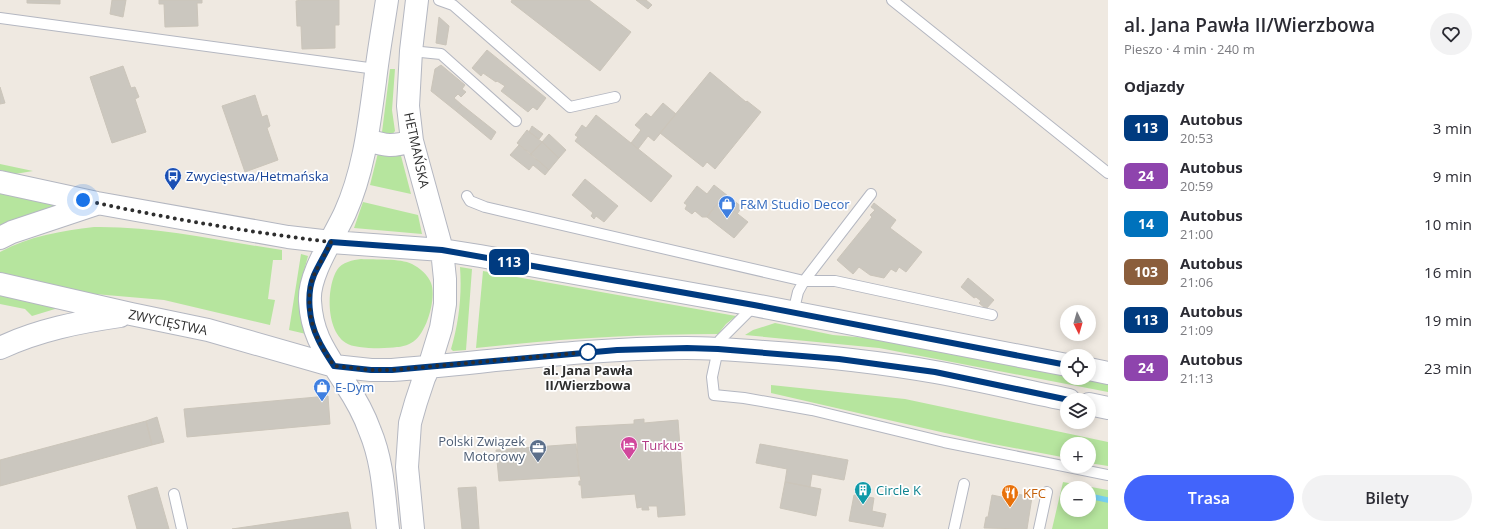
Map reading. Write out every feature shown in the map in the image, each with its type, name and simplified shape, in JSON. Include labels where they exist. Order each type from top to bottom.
[{"type":"main road","points":[[387,0],[367,140],[357,183],[346,212],[314,275],[310,287],[309,301],[317,338],[357,403],[371,432],[381,468],[388,529]]},
{"type":"main road","name":"HETMAŃSKA","points":[[413,529],[407,467],[410,423],[441,328],[445,304],[445,279],[442,250],[412,140],[408,106],[411,51],[417,0]]},
{"type":"main road","points":[[367,140],[385,146],[396,145],[412,140]]},
{"type":"main road","points":[[0,182],[97,203],[288,237],[331,242],[442,250],[754,305],[1060,364]]},
{"type":"main road","points":[[0,238],[12,232],[97,203]]},
{"type":"main road","name":"ZWYCIĘSTWA","points":[[0,284],[208,330],[334,366],[371,370],[429,367],[559,354],[617,350],[687,348],[718,349],[858,361],[935,372],[1060,398]]},
{"type":"main road","points":[[0,348],[20,338],[82,322],[131,314]]},
{"type":"main road","points":[[1096,370],[1108,373]]},
{"type":"main road","points":[[1096,405],[1108,408]]},
{"type":"main road","points":[[384,497],[410,495]]},
{"type":"lane","points":[[439,0],[452,5],[570,107],[615,97]]},
{"type":"lane","points":[[892,0],[1108,173]]},
{"type":"lane","points":[[0,18],[376,69]]},
{"type":"lane","points":[[411,51],[442,54],[516,121]]},
{"type":"lane","points":[[792,313],[798,292],[804,280],[871,194]]},
{"type":"lane","points":[[467,196],[470,202],[485,207],[804,280],[835,281],[992,315]]},
{"type":"lane","points":[[754,305],[720,340],[712,377],[714,395],[744,398],[812,410],[944,442],[1108,475]]},
{"type":"lane","points":[[954,529],[964,484]]},
{"type":"lane","points":[[1039,529],[1047,492]]},
{"type":"lane","points":[[174,494],[182,529]]},
{"type":"green space","points":[[390,69],[395,69],[392,110],[395,131],[390,137],[385,137],[382,132]]},
{"type":"green space","points":[[400,152],[411,194],[370,185],[378,153]]},
{"type":"green space","points":[[0,164],[33,171],[15,174],[0,170]]},
{"type":"green space","points":[[0,191],[70,206],[0,226]]},
{"type":"green space","points":[[363,202],[418,215],[422,234],[354,228]]},
{"type":"green space","points":[[94,227],[118,227],[165,231],[282,250],[282,260],[273,260],[268,299],[275,300],[270,325],[164,300],[83,293],[0,275],[0,252],[11,246],[58,232]]},
{"type":"green space","points":[[301,254],[308,256],[300,286],[300,309],[306,334],[289,330]]},
{"type":"green space","points":[[361,259],[407,262],[421,270],[430,280],[433,298],[429,316],[421,333],[411,343],[392,348],[363,347],[350,345],[339,337],[331,319],[330,298],[333,278],[339,267],[345,263]]},
{"type":"green space","points":[[460,267],[472,269],[466,350],[453,351],[451,349],[458,319],[461,288]]},
{"type":"green space","points":[[483,271],[736,316],[726,324],[718,334],[597,338],[476,348]]},
{"type":"green space","points":[[0,293],[55,306],[55,309],[32,316],[25,309],[0,304]]},
{"type":"green space","points":[[775,323],[833,335],[890,340],[1060,374],[1060,383],[879,348],[745,335],[753,330]]},
{"type":"green space","points":[[1096,380],[1108,383],[1108,392],[1072,385],[1096,385]]},
{"type":"green space","points":[[771,385],[905,399],[1084,437],[1060,437],[1060,457],[993,444],[771,393]]},
{"type":"green space","points":[[1096,439],[1108,442],[1108,466],[1096,464]]},
{"type":"green space","points":[[1096,488],[1108,490],[1108,529],[1052,529],[1060,495],[1060,517],[1096,517]]},
{"type":"building","points":[[27,0],[60,0],[60,4],[27,3]]},
{"type":"building","points":[[112,0],[126,0],[123,17],[110,14]]},
{"type":"building","points":[[159,0],[202,0],[202,3],[197,3],[198,26],[165,27],[164,4],[159,4]]},
{"type":"building","points":[[339,0],[339,25],[335,25],[335,48],[302,49],[301,26],[297,26],[296,1]]},
{"type":"building","points":[[512,0],[589,0],[631,32],[600,71],[511,2]]},
{"type":"building","points":[[636,0],[646,0],[652,5],[648,9]]},
{"type":"building","points":[[439,17],[449,26],[446,45],[436,43]]},
{"type":"building","points":[[487,50],[546,98],[537,110],[533,107],[528,112],[501,91],[505,86],[483,73],[481,76],[472,68]]},
{"type":"building","points":[[441,65],[465,85],[462,89],[466,92],[461,97],[458,94],[454,98],[462,105],[456,111],[431,91],[435,69]]},
{"type":"building","points":[[123,66],[131,88],[135,87],[139,97],[135,99],[146,132],[112,143],[90,77]]},
{"type":"building","points":[[710,72],[746,102],[747,101],[761,112],[715,169],[707,162],[703,167],[660,133]]},
{"type":"building","points":[[0,87],[5,103],[0,104]]},
{"type":"building","points":[[255,95],[262,117],[267,115],[270,126],[267,128],[278,160],[245,172],[222,106]]},
{"type":"building","points":[[663,103],[676,114],[654,141],[648,136],[638,149],[631,143],[641,130],[635,125],[646,113],[651,117]]},
{"type":"building","points":[[462,105],[496,132],[491,140],[456,111]]},
{"type":"building","points":[[596,115],[672,176],[651,202],[575,141],[578,137],[575,135],[582,125],[586,128]]},
{"type":"building","points":[[532,126],[543,134],[539,139],[529,132]]},
{"type":"building","points":[[527,130],[542,142],[531,154],[517,143]]},
{"type":"building","points":[[549,134],[566,150],[559,158],[542,142]]},
{"type":"building","points":[[542,142],[559,158],[549,170],[531,154]]},
{"type":"building","points":[[519,145],[549,170],[545,175],[533,165],[529,170],[510,155]]},
{"type":"building","points":[[585,179],[618,206],[604,222],[596,216],[594,219],[591,216],[593,213],[572,195]]},
{"type":"building","points":[[714,185],[742,207],[737,214],[720,200],[707,217],[702,217],[695,211],[692,214],[685,209],[687,205],[684,203],[697,186],[707,194]]},
{"type":"building","name":"F&M Studio Decor","points":[[720,200],[748,222],[734,238],[707,217]]},
{"type":"building","points":[[874,203],[896,220],[890,228],[922,252],[906,272],[899,267],[896,272],[891,269],[884,278],[870,275],[859,267],[853,274],[837,260],[872,217],[870,215],[875,210],[871,207]]},
{"type":"building","points":[[968,278],[994,300],[986,309],[979,303],[981,301],[976,297],[974,298],[961,287]]},
{"type":"building","points":[[328,396],[330,424],[187,437],[184,409]]},
{"type":"building","points":[[157,417],[164,442],[152,445],[146,421]]},
{"type":"building","name":"Turkus","points":[[644,419],[644,423],[678,420],[685,515],[658,517],[657,506],[648,506],[649,510],[642,510],[642,507],[637,508],[635,494],[582,498],[581,485],[579,485],[579,481],[581,481],[579,476],[576,427],[634,424],[634,420]]},
{"type":"building","points":[[146,421],[152,445],[0,486],[0,460]]},
{"type":"building","name":"Polski Związek Motorowy","points":[[576,444],[579,476],[499,481],[496,450]]},
{"type":"building","name":"Circle K","points":[[760,444],[848,460],[844,480],[812,474],[810,487],[785,482],[787,469],[756,463]]},
{"type":"building","points":[[785,482],[821,489],[816,516],[780,508]]},
{"type":"building","points":[[157,487],[169,529],[137,529],[128,496]]},
{"type":"building","points":[[476,487],[479,529],[462,529],[458,488]]},
{"type":"building","name":"KFC","points":[[1012,493],[1032,497],[1027,529],[984,528],[986,517],[988,517],[992,495],[1011,499]]},
{"type":"building","name":"Circle K","points":[[854,495],[874,498],[872,511],[886,514],[883,527],[849,521]]},
{"type":"building","points":[[348,512],[351,529],[232,529]]},
{"type":"waterway","points":[[1096,497],[1108,500]]},
{"type":"bus line","name":"113","points":[[1060,364],[754,305],[442,250],[331,242],[314,275],[310,287],[309,301],[317,338],[334,366],[371,370],[392,370],[574,352],[632,349],[718,349],[839,359],[935,372],[1060,398]]},
{"type":"place","name":"Zwycięstwa/Hetmańska","points":[[173,191]]},
{"type":"place","name":"F&M Studio Decor","points":[[727,219]]},
{"type":"place","name":"al. Jana Pawła II/Wierzbowa","points":[[588,352]]},
{"type":"place","name":"E-Dym","points":[[322,402]]},
{"type":"place","name":"Turkus","points":[[629,460]]},
{"type":"place","name":"Polski Związek Motorowy","points":[[538,463]]},
{"type":"place","name":"Circle K","points":[[863,505]]},
{"type":"place","name":"KFC","points":[[1010,508]]},
{"type":"route","points":[[83,200],[170,217],[288,237],[331,242],[314,275],[310,287],[309,301],[317,338],[334,366],[371,370],[392,370],[588,352]]}]
